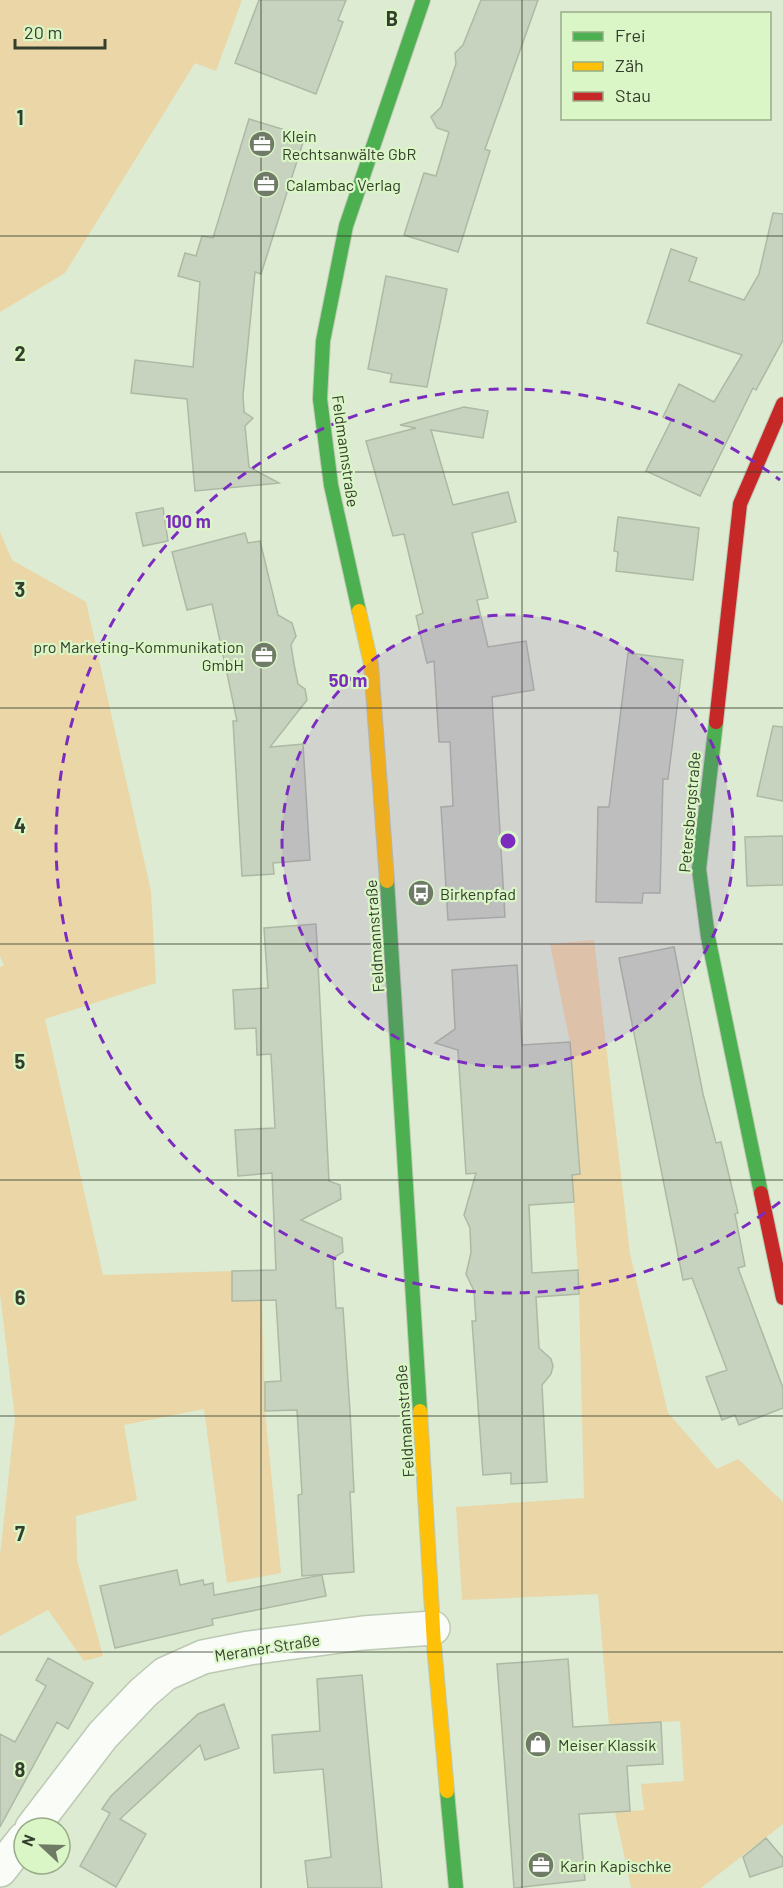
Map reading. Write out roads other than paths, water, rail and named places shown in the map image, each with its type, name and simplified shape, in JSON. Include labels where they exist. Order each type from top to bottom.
[{"type":"street","name":"Feldmannstraße","points":[[423,0],[346,226],[322,341],[320,399],[331,485],[371,664],[391,932],[433,1628],[456,1888]]},
{"type":"street","name":"Petersbergstraße","points":[[783,404],[740,504],[699,868],[708,938],[783,1298]]},
{"type":"street","name":"Meraner Straße","points":[[41,1816],[103,1735],[142,1693],[165,1674],[203,1657],[249,1648],[363,1633],[433,1628]]},
{"type":"street","points":[[0,1870],[12,1854]]},
{"type":"place","name":"Klein Rechtsanwälte GbR","points":[[262,144]]},
{"type":"place","name":"Calambac Verlag","points":[[266,184]]},
{"type":"place","name":"pro Marketing-Kommunikation GmbH","points":[[264,655]]},
{"type":"place","name":"Birkenpfad","points":[[421,893]]},
{"type":"place","name":"Meiser Klassik","points":[[538,1744]]},
{"type":"place","name":"Karin Kapischke","points":[[541,1865]]}]
